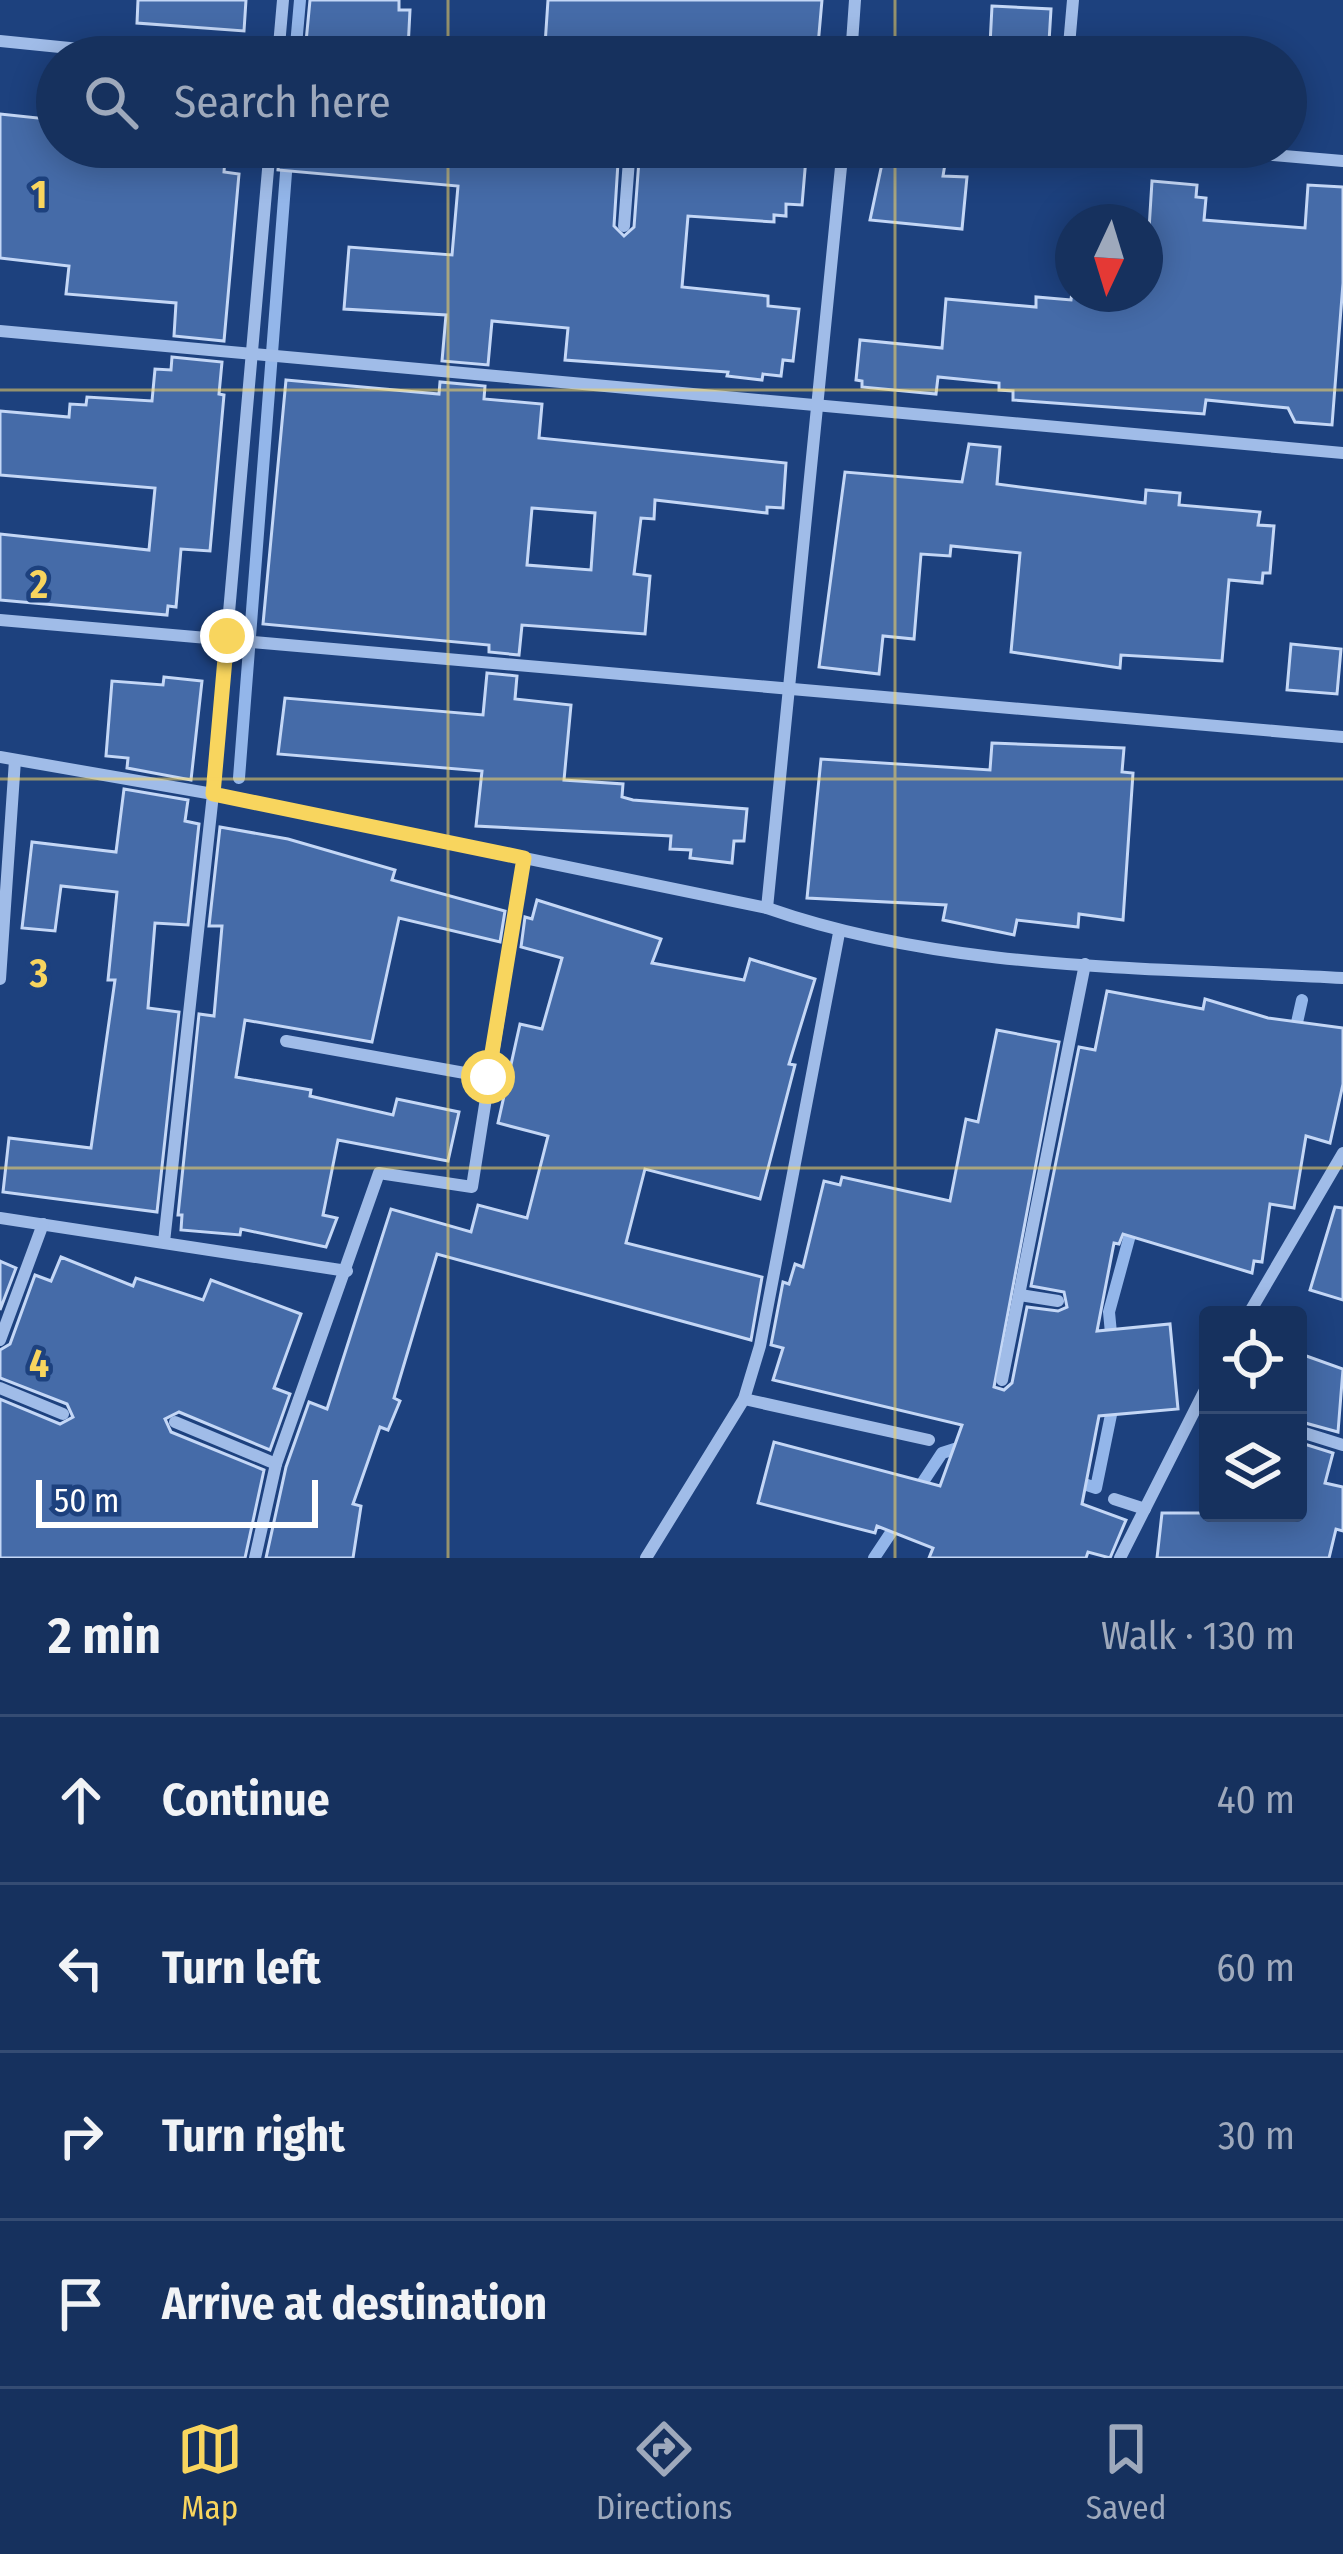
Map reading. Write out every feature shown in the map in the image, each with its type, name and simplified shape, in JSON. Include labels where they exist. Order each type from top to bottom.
[{"type":"street","points":[[280,36],[283,0]]},
{"type":"street","points":[[852,36],[855,0]]},
{"type":"street","points":[[1070,36],[1073,0]]},
{"type":"street","points":[[0,41],[36,45]]},
{"type":"street","points":[[1307,158],[1343,161]]},
{"type":"street","points":[[164,1242],[213,794],[268,168]]},
{"type":"street","points":[[624,226],[628,168]]},
{"type":"street","points":[[767,908],[841,168]]},
{"type":"street","points":[[0,331],[1343,453]]},
{"type":"street","points":[[0,620],[227,636],[1343,737]]},
{"type":"street","points":[[0,757],[213,794],[767,908],[839,933],[998,958],[1343,978]]},
{"type":"street","points":[[0,979],[15,760]]},
{"type":"street","points":[[255,1558],[276,1464],[379,1173],[472,1187],[524,858]]},
{"type":"street","points":[[646,1558],[744,1399],[760,1346],[839,933]]},
{"type":"street","points":[[1002,1380],[1085,964]]},
{"type":"street","points":[[286,1040],[488,1077]]},
{"type":"street","points":[[1253,1306],[1343,1154]]},
{"type":"street","points":[[0,1218],[347,1271]]},
{"type":"street","points":[[0,1340],[43,1224]]},
{"type":"street","points":[[1020,1295],[1058,1301]]},
{"type":"street","points":[[0,1388],[63,1414]]},
{"type":"street","points":[[744,1399],[929,1440]]},
{"type":"street","points":[[1120,1558],[1199,1409]]},
{"type":"street","points":[[175,1422],[276,1464]]},
{"type":"street","points":[[1307,1434],[1343,1444]]},
{"type":"street","points":[[1114,1499],[1145,1509]]},
{"type":"building","points":[[138,0],[246,0],[244,31],[137,23]]},
{"type":"building","points":[[310,0],[399,0],[399,10],[410,10],[409,36],[307,36]]},
{"type":"building","points":[[548,0],[822,0],[819,36],[546,36]]},
{"type":"building","points":[[992,6],[1051,9],[1049,36],[990,36]]},
{"type":"building","points":[[0,114],[36,118],[36,168],[224,168],[224,172],[239,174],[224,341],[174,336],[176,303],[66,294],[69,266],[0,258]]},
{"type":"building","points":[[618,168],[614,226],[624,236],[634,227],[638,168],[805,168],[802,205],[786,204],[786,216],[774,215],[774,222],[688,216],[682,287],[768,296],[768,306],[799,309],[793,361],[783,360],[781,376],[763,374],[762,380],[727,376],[728,372],[565,360],[568,328],[492,321],[488,365],[442,361],[446,315],[344,309],[349,247],[452,255],[458,186],[278,170]]},
{"type":"building","points":[[881,168],[944,168],[943,176],[967,177],[962,229],[870,220]]},
{"type":"building","points":[[1152,181],[1197,185],[1196,197],[1206,198],[1204,220],[1305,228],[1308,185],[1343,187],[1343,283],[1332,425],[1295,422],[1288,408],[1206,400],[1204,414],[1013,400],[1013,391],[999,390],[999,383],[938,377],[936,394],[862,387],[862,381],[856,380],[860,340],[942,348],[946,299],[1036,307],[1036,297],[1055,299],[1055,312],[1163,312],[1163,204],[1151,204]]},
{"type":"building","points":[[172,357],[222,362],[219,394],[224,395],[210,551],[181,549],[176,607],[168,606],[167,615],[0,600],[0,534],[149,550],[155,488],[0,475],[0,411],[69,417],[70,404],[86,405],[87,397],[152,401],[155,369],[171,370]]},
{"type":"building","points":[[286,380],[439,394],[440,382],[485,386],[484,399],[542,404],[539,438],[786,463],[783,508],[767,507],[767,513],[655,500],[654,519],[641,518],[634,574],[650,576],[645,634],[522,625],[519,655],[489,652],[489,645],[263,624]],"holes":[[[532,508],[595,513],[591,570],[527,565]]]},
{"type":"building","points":[[969,444],[1000,447],[997,484],[1145,503],[1146,490],[1180,493],[1179,505],[1260,512],[1258,525],[1274,526],[1270,573],[1263,573],[1262,583],[1229,580],[1222,661],[1121,655],[1120,668],[1011,652],[1020,553],[951,546],[950,556],[921,554],[914,639],[883,636],[879,674],[819,667],[845,472],[962,482]]},
{"type":"building","points":[[1291,644],[1341,649],[1337,694],[1287,690]]},
{"type":"building","points":[[487,673],[517,676],[515,699],[571,705],[564,780],[623,784],[622,797],[633,800],[747,809],[744,841],[734,841],[732,863],[690,858],[691,850],[670,849],[671,836],[476,826],[482,771],[278,754],[285,698],[483,715]]},
{"type":"building","points":[[164,677],[202,681],[191,780],[127,768],[128,758],[106,756],[112,681],[163,685]]},
{"type":"building","points":[[992,743],[1124,748],[1122,772],[1133,773],[1123,920],[1079,914],[1078,927],[1017,920],[1014,935],[943,920],[946,905],[807,898],[821,759],[990,770]]},
{"type":"building","points":[[124,789],[188,800],[185,821],[199,824],[188,925],[155,923],[148,1008],[179,1012],[157,1212],[3,1192],[9,1138],[91,1148],[115,980],[108,980],[117,892],[61,886],[55,931],[22,928],[32,842],[116,852]]},
{"type":"building","points":[[220,827],[288,839],[395,870],[392,880],[505,911],[500,942],[399,918],[372,1042],[245,1020],[236,1077],[311,1090],[310,1096],[393,1115],[397,1099],[459,1112],[448,1161],[338,1140],[323,1215],[337,1218],[326,1247],[241,1229],[240,1235],[181,1230],[182,1215],[178,1215],[199,1014],[214,1016],[222,926],[209,926]]},
{"type":"building","points":[[537,900],[661,939],[652,963],[744,980],[750,959],[815,979],[789,1064],[795,1065],[760,1199],[645,1169],[626,1243],[762,1277],[751,1340],[437,1254],[394,1398],[400,1401],[388,1430],[380,1427],[353,1504],[361,1506],[353,1558],[266,1558],[286,1467],[309,1402],[327,1409],[391,1209],[471,1232],[478,1205],[527,1218],[548,1136],[498,1123],[520,1024],[542,1029],[562,958],[521,947],[525,917],[532,919]]},
{"type":"building","points":[[1107,991],[1203,1009],[1205,999],[1268,1018],[1343,1028],[1343,1084],[1330,1143],[1306,1136],[1294,1208],[1270,1204],[1262,1262],[1254,1261],[1252,1273],[1123,1234],[1119,1244],[1114,1243],[1097,1331],[1170,1324],[1178,1409],[1099,1416],[1082,1504],[1126,1520],[1110,1558],[1088,1552],[1086,1558],[929,1558],[933,1548],[877,1526],[875,1533],[758,1503],[774,1442],[940,1486],[962,1425],[773,1380],[783,1348],[771,1345],[783,1282],[789,1284],[795,1264],[803,1267],[824,1181],[840,1185],[842,1177],[950,1201],[966,1119],[978,1122],[997,1030],[1059,1042],[994,1387],[1004,1390],[1012,1383],[1027,1307],[1058,1311],[1067,1307],[1064,1292],[1031,1286],[1079,1047],[1095,1050]]},
{"type":"building","points":[[1335,1207],[1343,1208],[1343,1300],[1310,1290]]},
{"type":"building","points":[[61,1257],[133,1286],[136,1278],[203,1300],[211,1280],[301,1314],[274,1388],[290,1394],[270,1450],[179,1412],[165,1419],[171,1432],[264,1470],[245,1558],[0,1558],[0,1399],[60,1424],[73,1417],[67,1404],[0,1378],[0,1350],[10,1344],[35,1275],[51,1281]]},
{"type":"building","points":[[0,1261],[16,1268],[0,1310]]},
{"type":"building","points":[[1307,1356],[1343,1369],[1338,1432],[1307,1423]]},
{"type":"building","points":[[1307,1445],[1333,1453],[1325,1483],[1343,1487],[1343,1531],[1336,1529],[1329,1558],[1157,1558],[1162,1513],[1199,1513],[1199,1522],[1307,1522]]},
{"type":"waterway","points":[[297,36],[300,0]]},
{"type":"waterway","points":[[239,778],[286,168]]},
{"type":"waterway","points":[[1294,1036],[1302,1000]]},
{"type":"waterway","points":[[1112,1344],[1109,1312],[1133,1224]]},
{"type":"waterway","points":[[1075,1481],[1096,1488],[1114,1400]]},
{"type":"waterway","points":[[917,1491],[942,1453],[964,1446]]},
{"type":"waterway","points":[[874,1558],[900,1519]]},
{"type":"route","points":[[227,636],[213,794],[524,858],[488,1077]]}]
